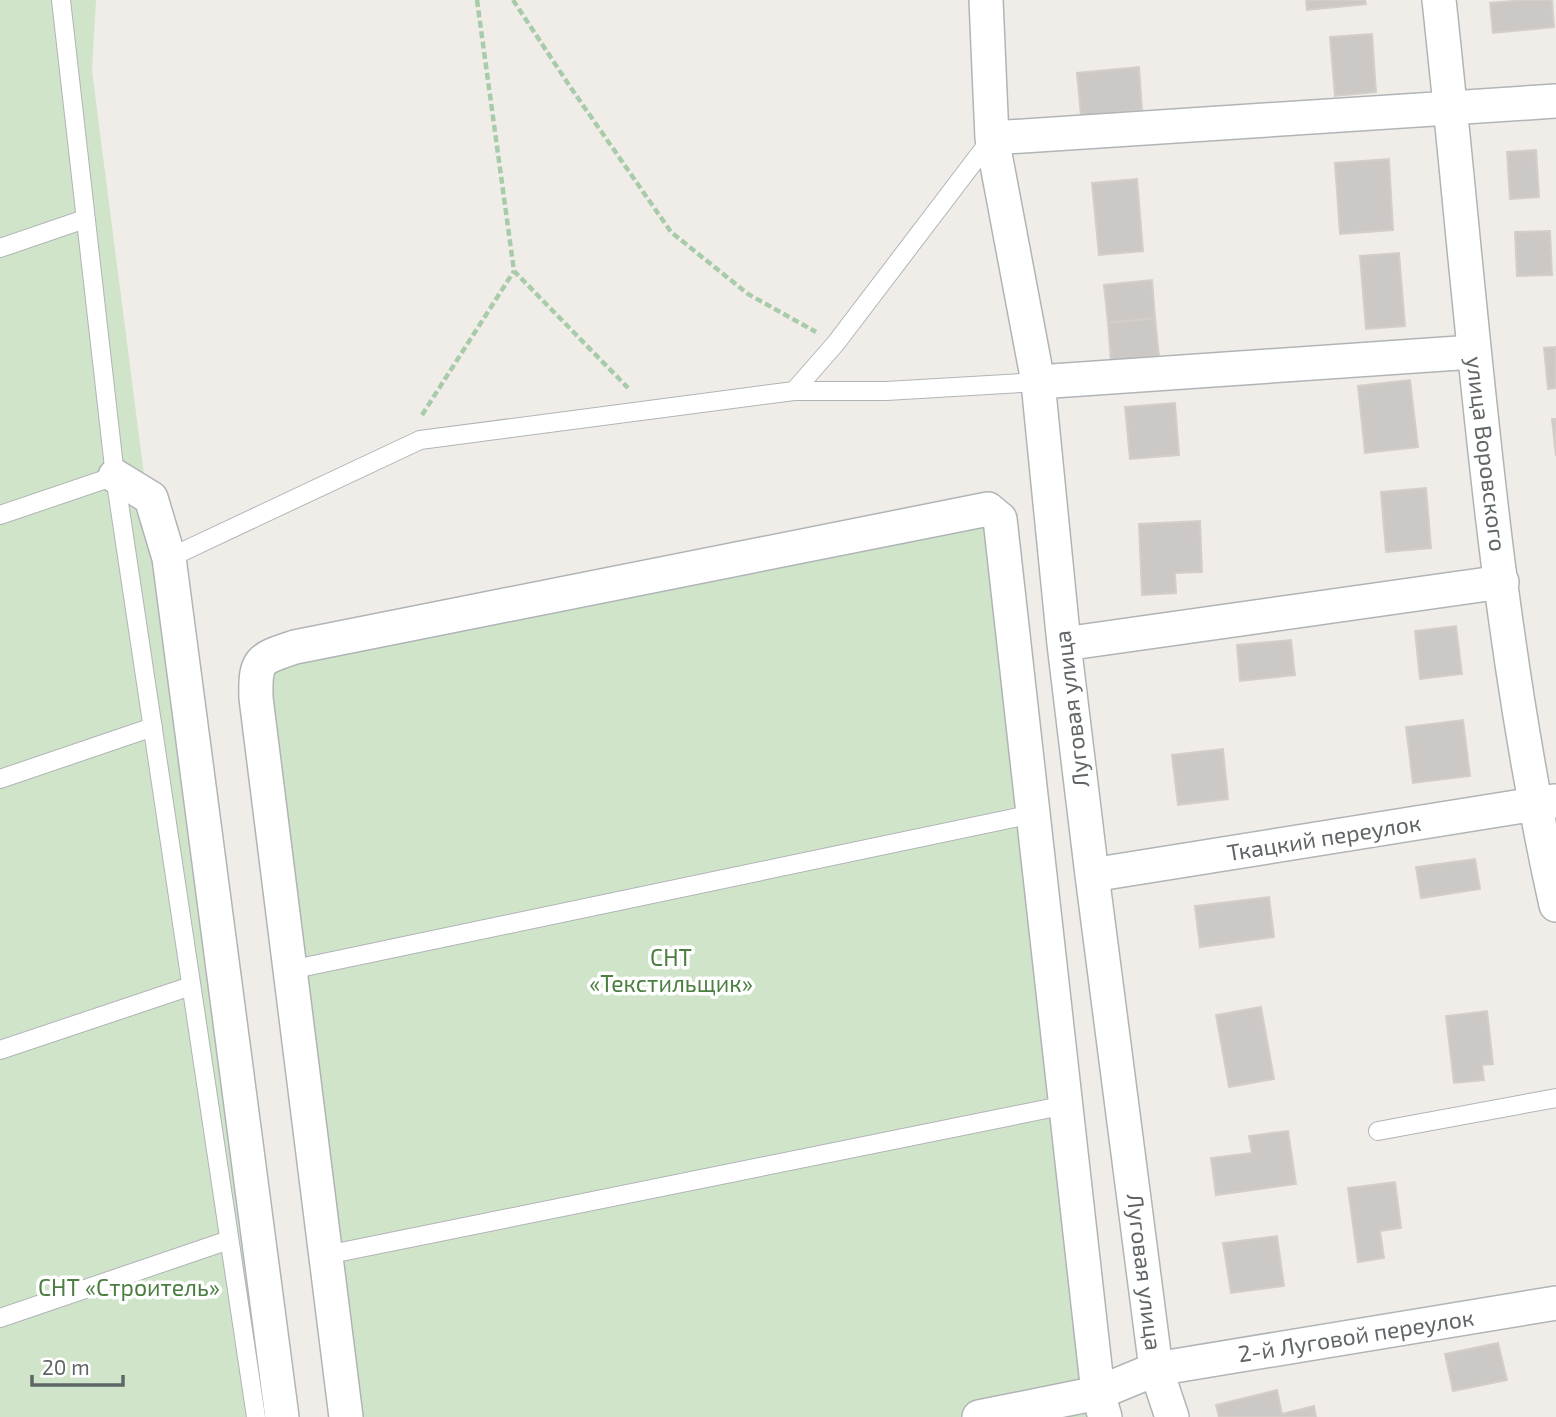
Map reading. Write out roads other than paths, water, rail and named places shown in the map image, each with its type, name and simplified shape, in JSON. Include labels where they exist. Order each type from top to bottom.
[{"type":"street","name":"Луговая улица","points":[[986,0],[992,138],[1038,382],[1064,644],[1092,875],[1156,1368],[1172,1417]]},
{"type":"street","name":"улица Воровского","points":[[1439,0],[1474,352],[1502,582],[1545,802],[1556,905]]},
{"type":"street","points":[[992,138],[1556,102]]},
{"type":"street","points":[[1038,382],[1474,352]]},
{"type":"street","points":[[115,476],[151,498],[169,558],[282,1417]]},
{"type":"street","points":[[346,1417],[256,698],[256,670],[266,656],[295,647],[988,509],[1000,519],[1102,1405]]},
{"type":"street","points":[[1064,644],[1502,582]]},
{"type":"street","name":"Ткацкий переулок","points":[[1092,875],[1545,802]]},
{"type":"street","name":"2-й Луговой переулок","points":[[979,1417],[1102,1405],[1156,1368],[1556,1303]]},
{"type":"lane","points":[[61,0],[115,476],[256,1417]]},
{"type":"lane","points":[[794,391],[836,343],[992,138]]},
{"type":"lane","points":[[0,248],[85,219]]},
{"type":"lane","points":[[169,558],[420,440],[794,391],[886,391],[1038,382]]},
{"type":"lane","points":[[0,515],[115,476]]},
{"type":"lane","points":[[0,779],[153,727]]},
{"type":"lane","points":[[290,970],[1033,814]]},
{"type":"lane","points":[[0,1050],[191,986]]},
{"type":"lane","points":[[1378,1132],[1556,1098]]},
{"type":"lane","points":[[326,1255],[1066,1105]]},
{"type":"lane","points":[[0,1318],[229,1240]]},
{"type":"park label","name":"СНТ «Текстильщик»","points":[[671,971]]},
{"type":"park label","name":"СНТ «Строитель»","points":[[129,1288]]}]
